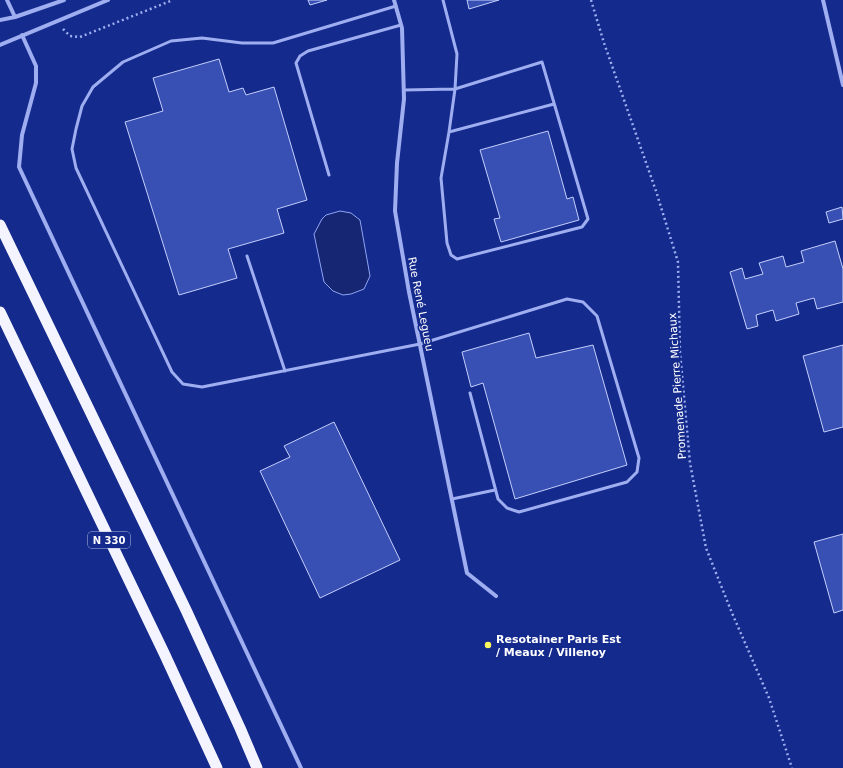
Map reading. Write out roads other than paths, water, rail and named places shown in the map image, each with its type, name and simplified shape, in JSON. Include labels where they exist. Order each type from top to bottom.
[{"type":"highway","name":"N 330","points":[[0,225],[186,610],[257,768]]},
{"type":"highway","name":"N 330","points":[[0,312],[164,653],[217,768]]},
{"type":"street","points":[[7,0],[15,17]]},
{"type":"street","points":[[0,20],[15,17],[64,0]]},
{"type":"street","points":[[0,45],[108,0]]},
{"type":"street","name":"Rue René Legueu","points":[[394,0],[401,24],[404,90],[397,163],[395,212],[409,292],[467,573],[496,596]]},
{"type":"street","points":[[823,0],[843,85]]},
{"type":"street","points":[[22,35],[36,66],[36,83],[22,135],[19,167],[301,768]]},
{"type":"lane","points":[[404,90],[455,89],[542,62],[588,218],[582,227],[457,259],[451,255],[447,243],[441,178],[450,132],[455,89],[456,54],[443,0]]},
{"type":"lane","points":[[396,6],[272,43],[242,43],[202,38],[171,41],[123,62],[93,88],[82,106],[72,148],[76,168],[172,372],[183,384],[202,387],[420,344],[567,298],[583,302],[597,316],[639,458],[637,472],[627,482],[519,512],[507,508],[498,499],[495,490],[470,393]]},
{"type":"lane","points":[[329,175],[296,63],[300,56],[308,51],[401,24]]},
{"type":"lane","points":[[450,132],[554,104]]},
{"type":"lane","points":[[248,256],[285,371]]},
{"type":"lane","points":[[452,499],[495,490]]},
{"type":"place","name":"Resotainer Paris Est / Meaux / Villenoy","points":[[488,645]]}]
